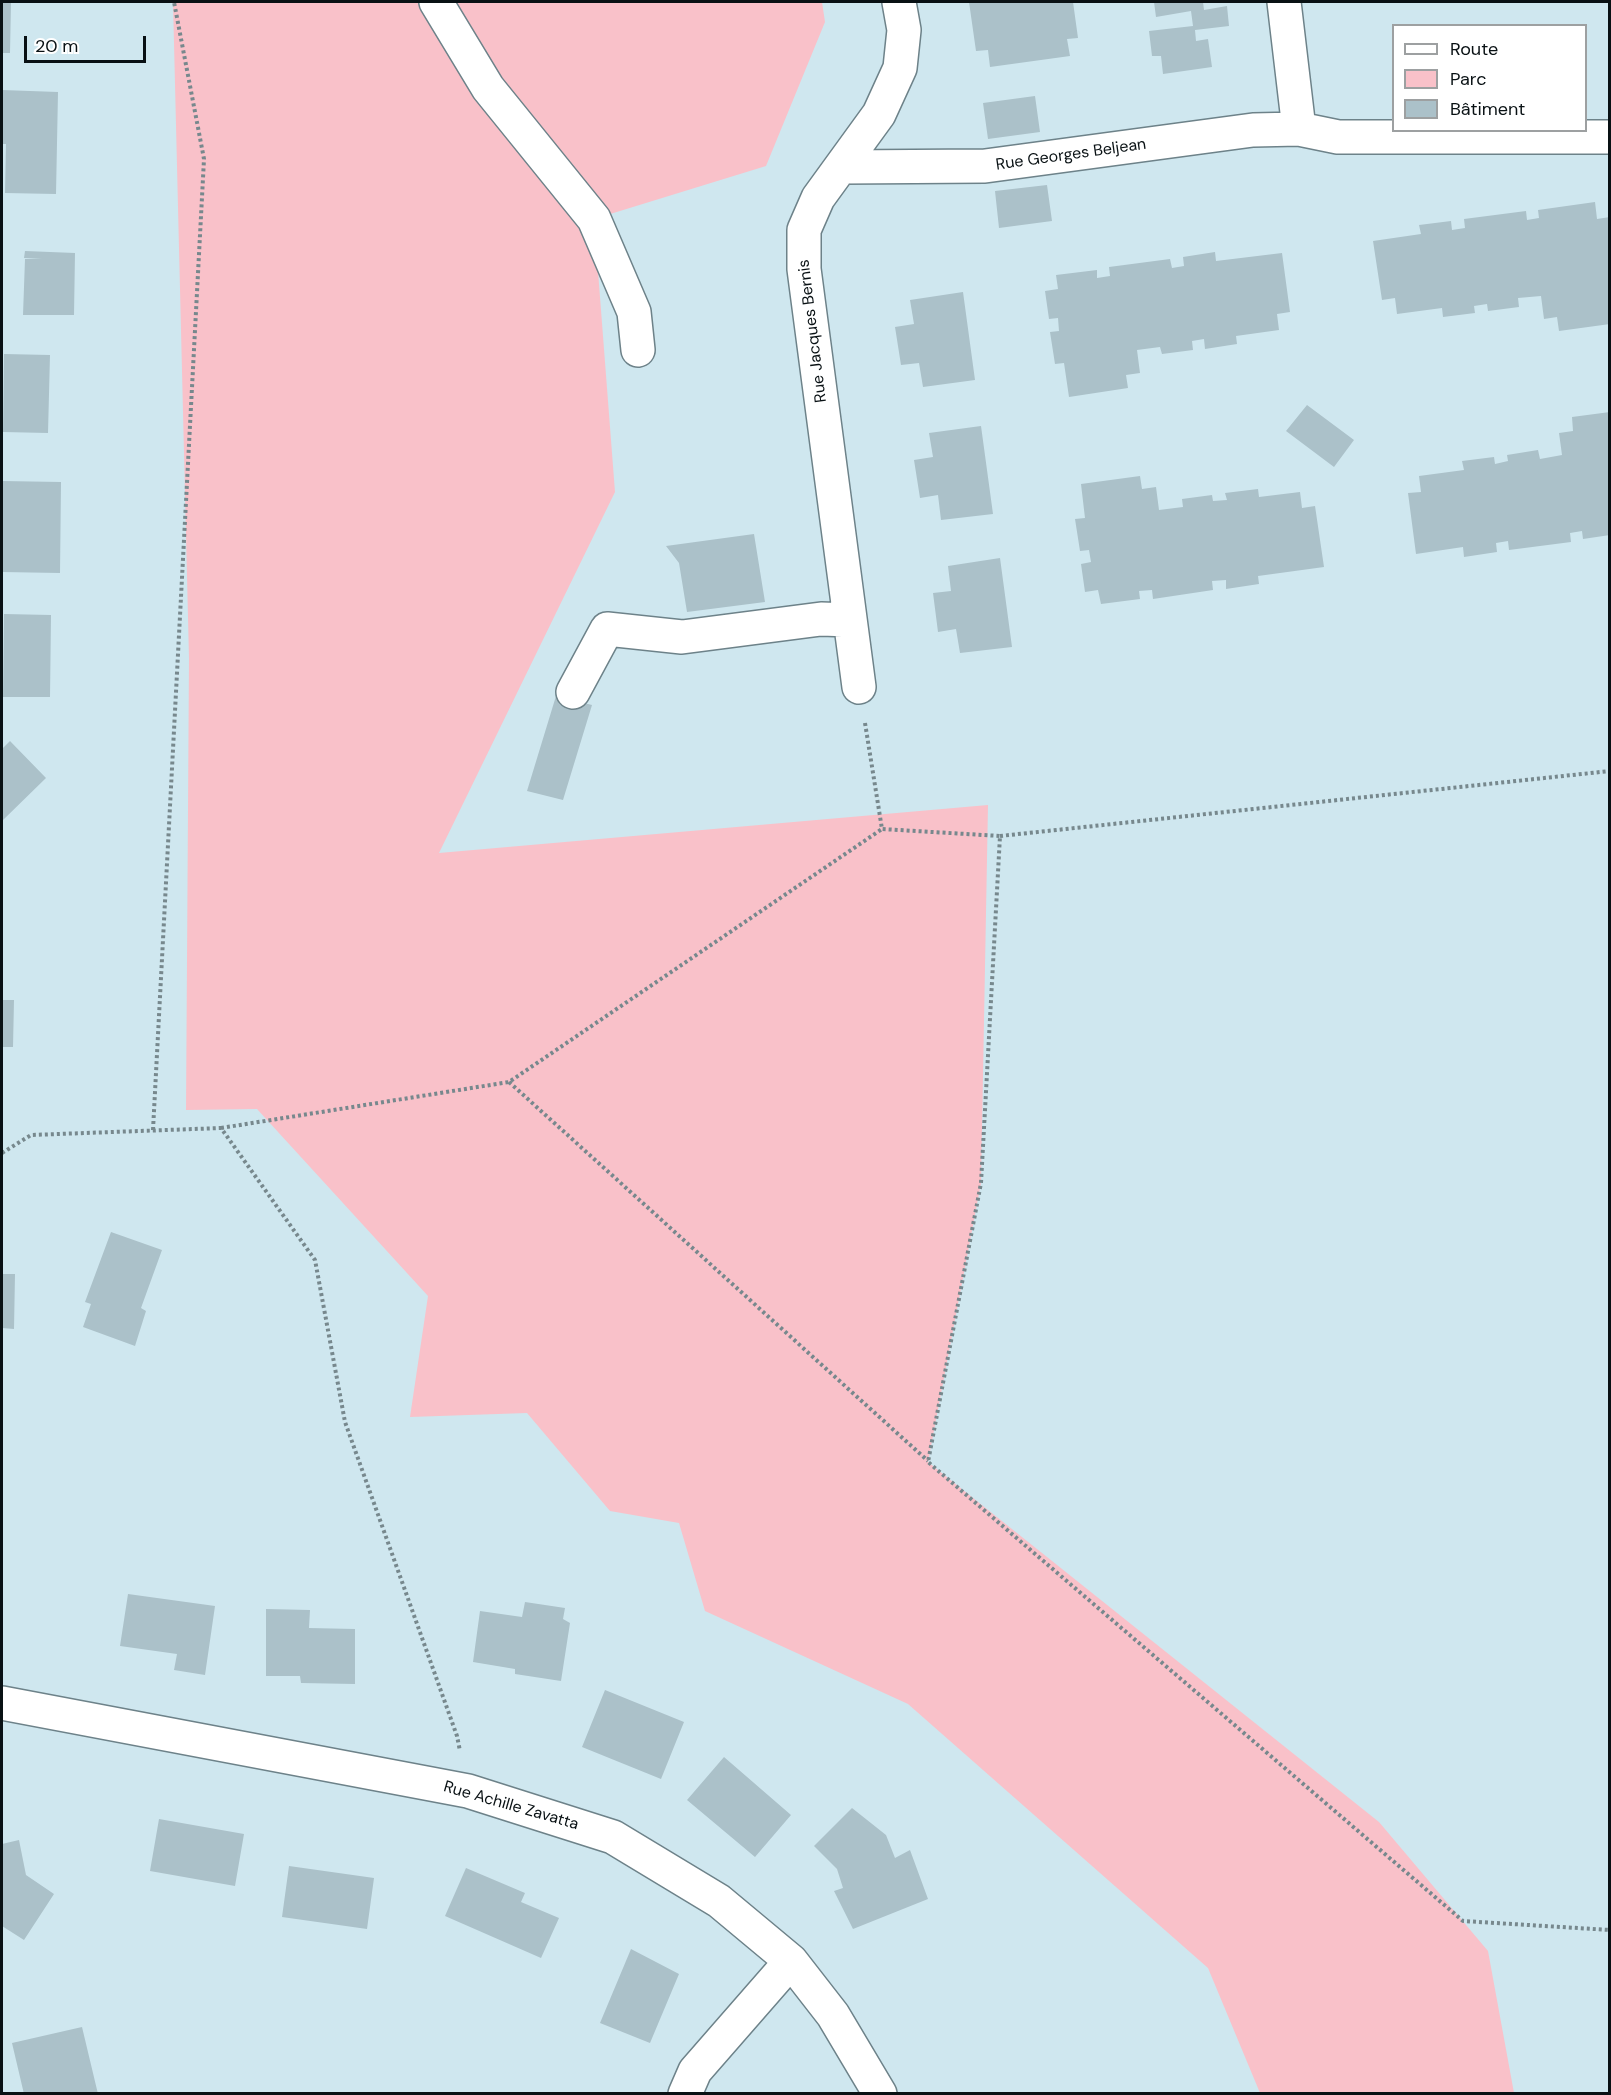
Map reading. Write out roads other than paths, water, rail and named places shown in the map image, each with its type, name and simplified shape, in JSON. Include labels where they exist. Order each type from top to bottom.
[{"type":"street","points":[[436,2],[488,88],[594,219],[634,312],[638,350]]},
{"type":"street","name":"Rue Jacques Bernis","points":[[859,687],[804,269],[804,230],[818,198],[879,114],[900,69],[904,30],[899,2]]},
{"type":"street","points":[[1284,2],[1299,129]]},
{"type":"street","name":"Rue Georges Beljean","points":[[842,167],[985,166],[1253,130],[1299,129],[1338,137],[1610,137]]},
{"type":"street","points":[[573,692],[607,629],[682,637],[821,619],[850,620]]},
{"type":"street","name":"Rue Achille Zavatta","points":[[2,1703],[468,1791],[613,1837],[719,1901],[791,1962],[833,2016],[880,2094]]},
{"type":"street","points":[[686,2094],[695,2071],[791,1962]]}]
